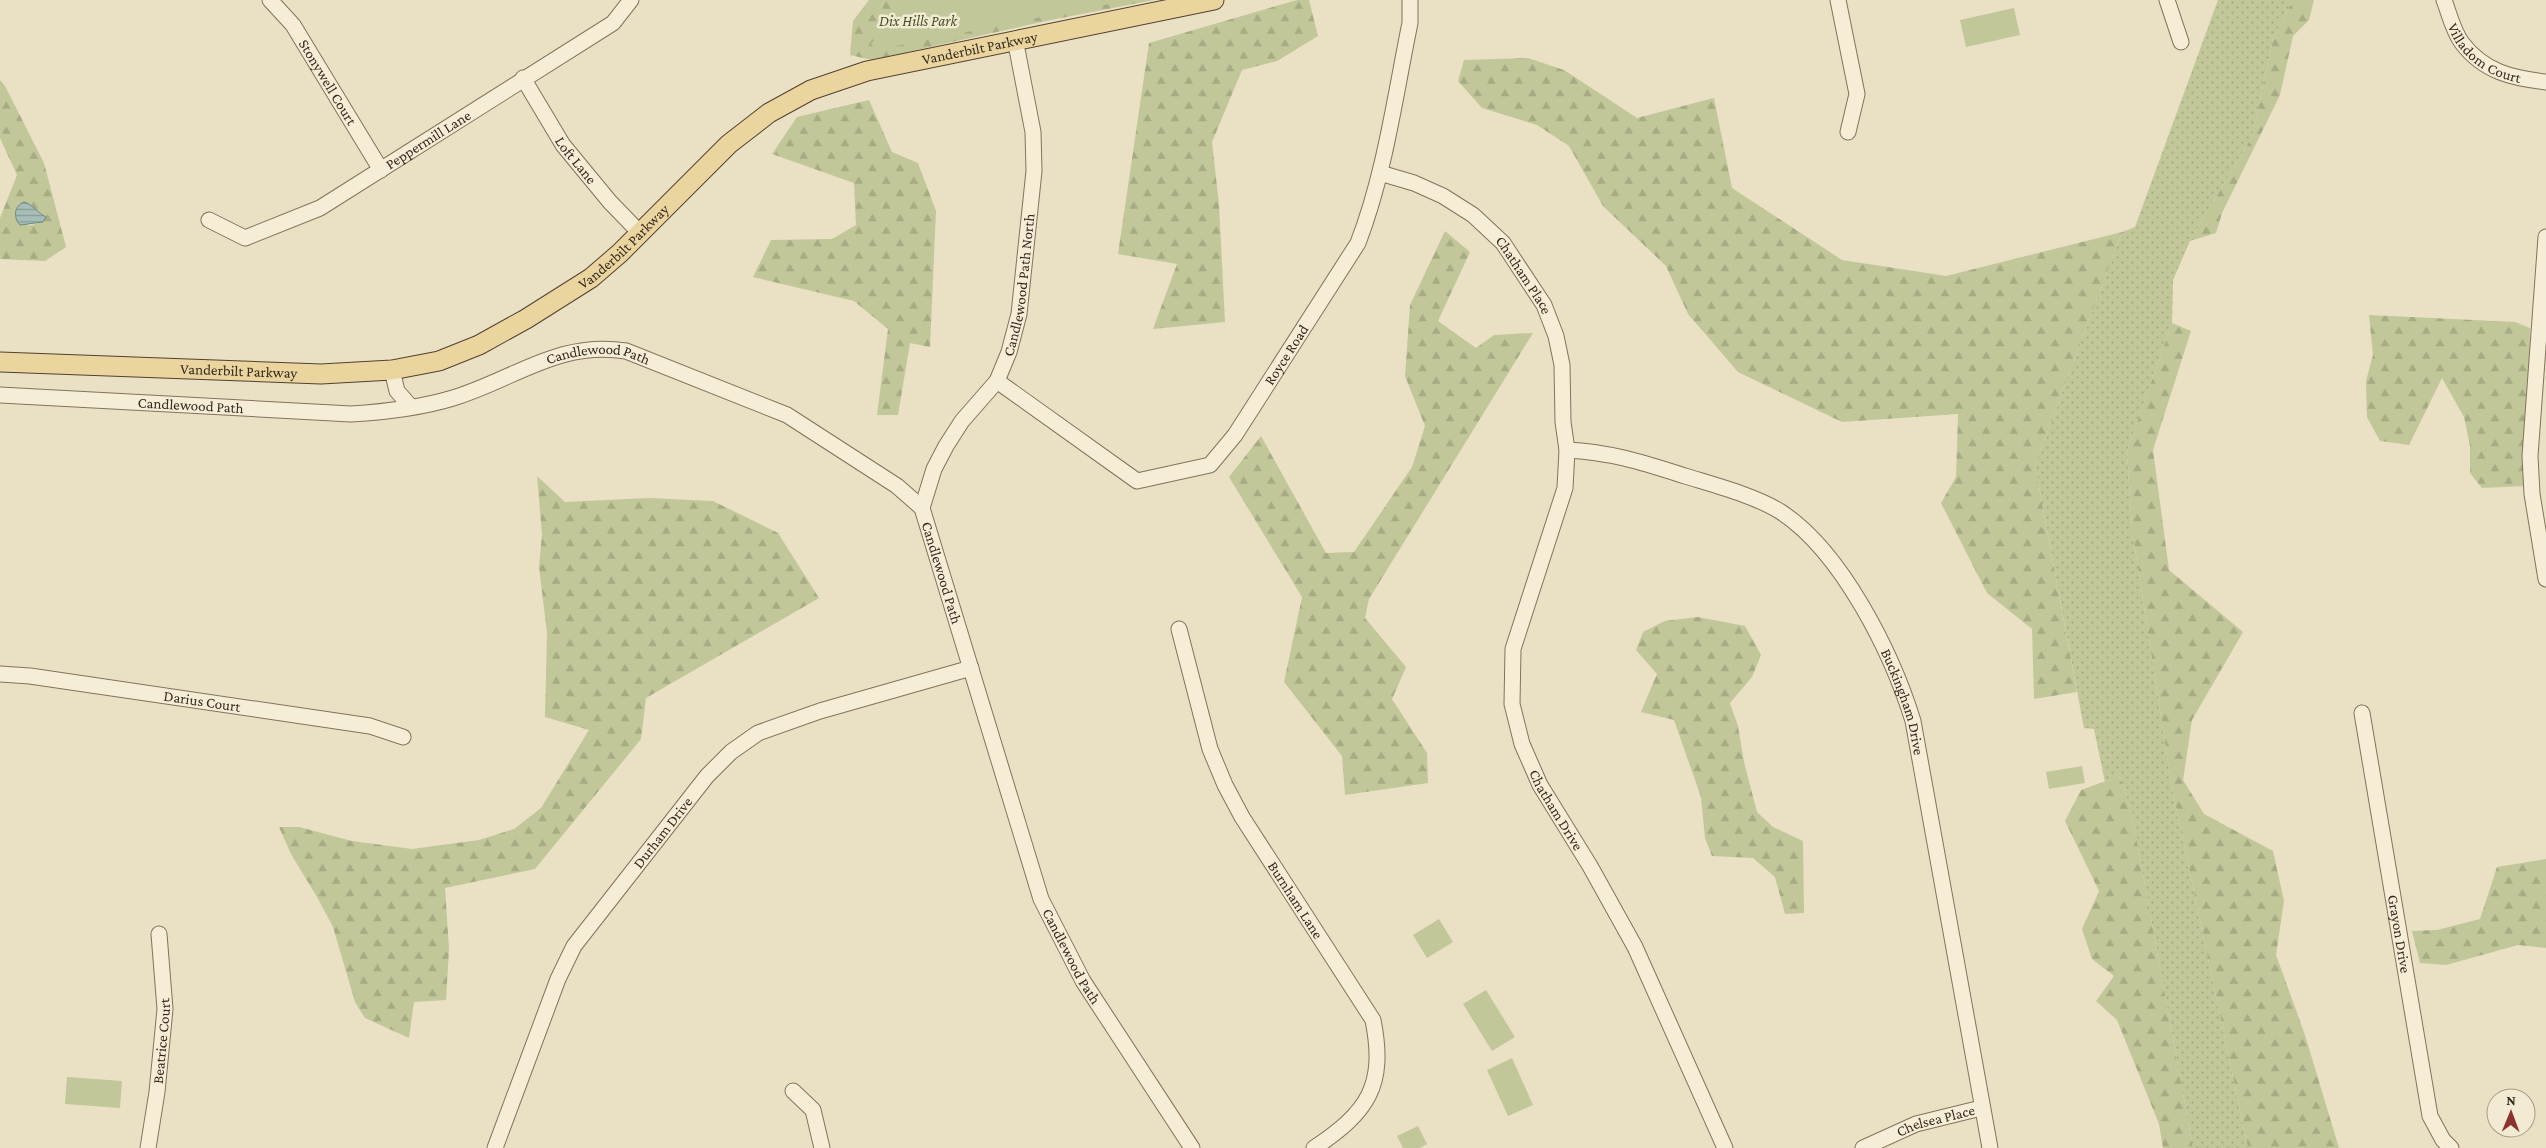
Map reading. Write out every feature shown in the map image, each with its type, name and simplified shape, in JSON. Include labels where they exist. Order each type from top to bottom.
[{"type":"main road","name":"Vanderbilt Parkway","points":[[0,362],[321,374],[392,370],[439,361],[479,345],[526,319],[591,278],[729,144],[769,113],[811,90],[867,71],[1015,39],[1214,0]]},
{"type":"street","name":"Stonywell Court","points":[[270,0],[293,25],[381,170]]},
{"type":"street","name":"Peppermill Lane","points":[[209,220],[245,238],[320,208],[523,78],[613,23],[631,0]]},
{"type":"street","name":"Royce Road","points":[[997,381],[1137,481],[1210,465],[1234,435],[1358,243],[1369,215],[1380,173],[1410,23],[1410,0]]},
{"type":"street","points":[[1838,0],[1857,94],[1848,132]]},
{"type":"street","points":[[2167,0],[2180,42]]},
{"type":"street","name":"Villadom Court","points":[[2444,0],[2461,42],[2481,62],[2512,78],[2546,82]]},
{"type":"street","name":"Candlewood Path North","points":[[922,508],[934,469],[946,446],[962,421],[997,381],[1010,352],[1019,314],[1034,171],[1034,132],[1015,39]]},
{"type":"street","name":"Loft Lane","points":[[523,78],[563,146],[610,202],[640,232]]},
{"type":"street","name":"Chatham Place","points":[[1380,173],[1414,182],[1473,215],[1503,243],[1526,274],[1544,305],[1556,336],[1562,365],[1563,422],[1567,450]]},
{"type":"street","points":[[2546,237],[2530,456],[2532,494],[2543,542],[2546,579]]},
{"type":"street","name":"Candlewood Path","points":[[0,395],[351,414],[411,407],[452,398],[494,383],[566,352],[602,347],[626,351],[787,415],[897,486],[922,508],[1041,899],[1084,981],[1185,1145]]},
{"type":"street","points":[[392,370],[397,391],[411,407]]},
{"type":"street","name":"Buckingham Drive","points":[[1567,450],[1603,452],[1653,466],[1728,490],[1780,512],[1816,540],[1844,578],[1892,662],[1913,721],[1981,1108],[1990,1148]]},
{"type":"street","name":"Chatham Drive","points":[[1567,450],[1565,488],[1514,648],[1512,704],[1522,744],[1540,785],[1590,866],[1635,947],[1725,1148]]},
{"type":"street","name":"Burnham Lane","points":[[1179,630],[1210,749],[1225,785],[1242,817],[1373,1020],[1379,1048],[1374,1082],[1365,1106],[1337,1133],[1314,1148]]},
{"type":"street","name":"Durham Drive","points":[[496,1148],[558,979],[574,946],[707,776],[731,752],[758,733],[820,711],[971,668]]},
{"type":"street","name":"Darius Court","points":[[0,674],[370,726],[403,737]]},
{"type":"street","name":"Grayon Drive","points":[[2362,713],[2430,1116],[2443,1140],[2451,1148]]},
{"type":"street","name":"Beatrice Court","points":[[148,1148],[157,1092],[165,1008],[159,934]]},
{"type":"street","points":[[792,1091],[813,1110],[822,1148]]},
{"type":"street","name":"Chelsea Place","points":[[1862,1148],[1916,1124],[1981,1108]]},
{"type":"green space","name":"Dix Hills Park","points":[[869,0],[1154,0],[1046,21],[872,60],[850,55],[853,21]]},
{"type":"green space","name":"Dix Hills Park","points":[[907,0],[1129,0],[876,50],[871,44]]},
{"type":"green space","points":[[1297,0],[1309,0],[1318,36],[1277,61],[1242,70],[1212,142],[1219,205],[1225,322],[1153,329],[1177,264],[1118,254],[1149,43]]},
{"type":"green space","points":[[2218,0],[2293,0],[2273,39],[2252,137],[2190,241],[2173,280],[2172,323],[2127,451],[2132,529],[2172,788],[2248,1148],[2193,1148],[2132,814],[2120,776],[2105,782],[2094,729],[2084,728],[2035,465],[2122,232],[2135,227]]},
{"type":"green space","points":[[2293,0],[2314,0],[2309,20],[2293,36],[2280,95],[2222,213],[2216,233],[2190,241],[2252,137],[2273,39]]},
{"type":"green space","points":[[2014,8],[2020,35],[1966,47],[1960,20]]},
{"type":"green space","points":[[1528,58],[1564,70],[1637,118],[1714,98],[1732,188],[1842,260],[1946,276],[2122,232],[2035,465],[2077,692],[2034,699],[2032,629],[1987,593],[1941,503],[1956,477],[1958,414],[1842,422],[1738,372],[1688,314],[1666,266],[1603,206],[1569,146],[1537,125],[1482,108],[1458,81],[1464,60]]},
{"type":"green space","points":[[0,80],[5,86],[44,163],[66,247],[45,261],[0,259],[0,218],[17,175],[0,138]],"holes":[[[33,209],[46,217],[43,222],[28,226]]]},
{"type":"green space","points":[[869,100],[892,152],[918,163],[936,211],[930,347],[910,343],[898,415],[877,415],[888,329],[854,301],[753,277],[771,240],[832,239],[856,225],[854,183],[772,154],[797,117]]},
{"type":"green space","points":[[1445,231],[1470,252],[1438,321],[1476,348],[1494,335],[1533,333],[1369,599],[1365,618],[1406,667],[1392,699],[1427,753],[1428,783],[1345,795],[1342,756],[1284,682],[1302,597],[1229,477],[1261,436],[1326,553],[1354,552],[1412,467],[1425,426],[1405,376],[1410,305]]},
{"type":"green space","points":[[2369,315],[2515,322],[2530,328],[2526,486],[2482,488],[2470,473],[2470,446],[2464,417],[2442,378],[2409,445],[2380,441],[2367,417],[2366,381],[2373,355]]},
{"type":"green space","points":[[2172,323],[2191,331],[2153,450],[2169,570],[2243,632],[2192,720],[2183,780],[2204,814],[2273,851],[2284,901],[2276,955],[2305,1035],[2339,1148],[2248,1148],[2172,788],[2132,529],[2127,451]]},
{"type":"green space","points":[[537,476],[565,502],[649,498],[713,501],[778,533],[819,598],[646,698],[641,739],[535,869],[445,888],[449,949],[446,1000],[414,1002],[409,1038],[365,1018],[355,1002],[333,927],[291,854],[279,827],[299,827],[352,841],[412,849],[479,840],[514,829],[541,808],[589,730],[545,717],[547,633],[539,567],[542,534]]},
{"type":"green space","points":[[1698,617],[1745,626],[1761,655],[1752,677],[1730,703],[1738,726],[1744,762],[1757,812],[1773,827],[1803,841],[1804,913],[1785,914],[1775,877],[1753,858],[1712,856],[1705,838],[1701,797],[1674,720],[1641,712],[1657,674],[1636,650],[1643,632],[1665,621]]},
{"type":"green space","points":[[2082,766],[2085,783],[2049,789],[2046,772]]},
{"type":"green space","points":[[2120,776],[2132,814],[2193,1148],[2163,1148],[2159,1124],[2117,1020],[2096,1001],[2114,976],[2092,959],[2082,929],[2099,891],[2065,821],[2081,790]]},
{"type":"green space","points":[[2546,859],[2546,948],[2518,945],[2446,965],[2420,963],[2412,931],[2437,930],[2480,919],[2497,867]]},
{"type":"green space","points":[[1439,919],[1453,942],[1427,958],[1413,935]]},
{"type":"green space","points":[[1486,990],[1515,1037],[1492,1051],[1463,1004]]},
{"type":"green space","points":[[1512,1058],[1533,1105],[1508,1116],[1487,1070]]},
{"type":"green space","points":[[67,1077],[122,1081],[120,1108],[65,1104]]},
{"type":"green space","points":[[1418,1126],[1427,1144],[1420,1148],[1403,1148],[1397,1136]]},
{"type":"water","points":[[24,202],[46,217],[43,222],[20,225],[16,219],[16,209]]}]
